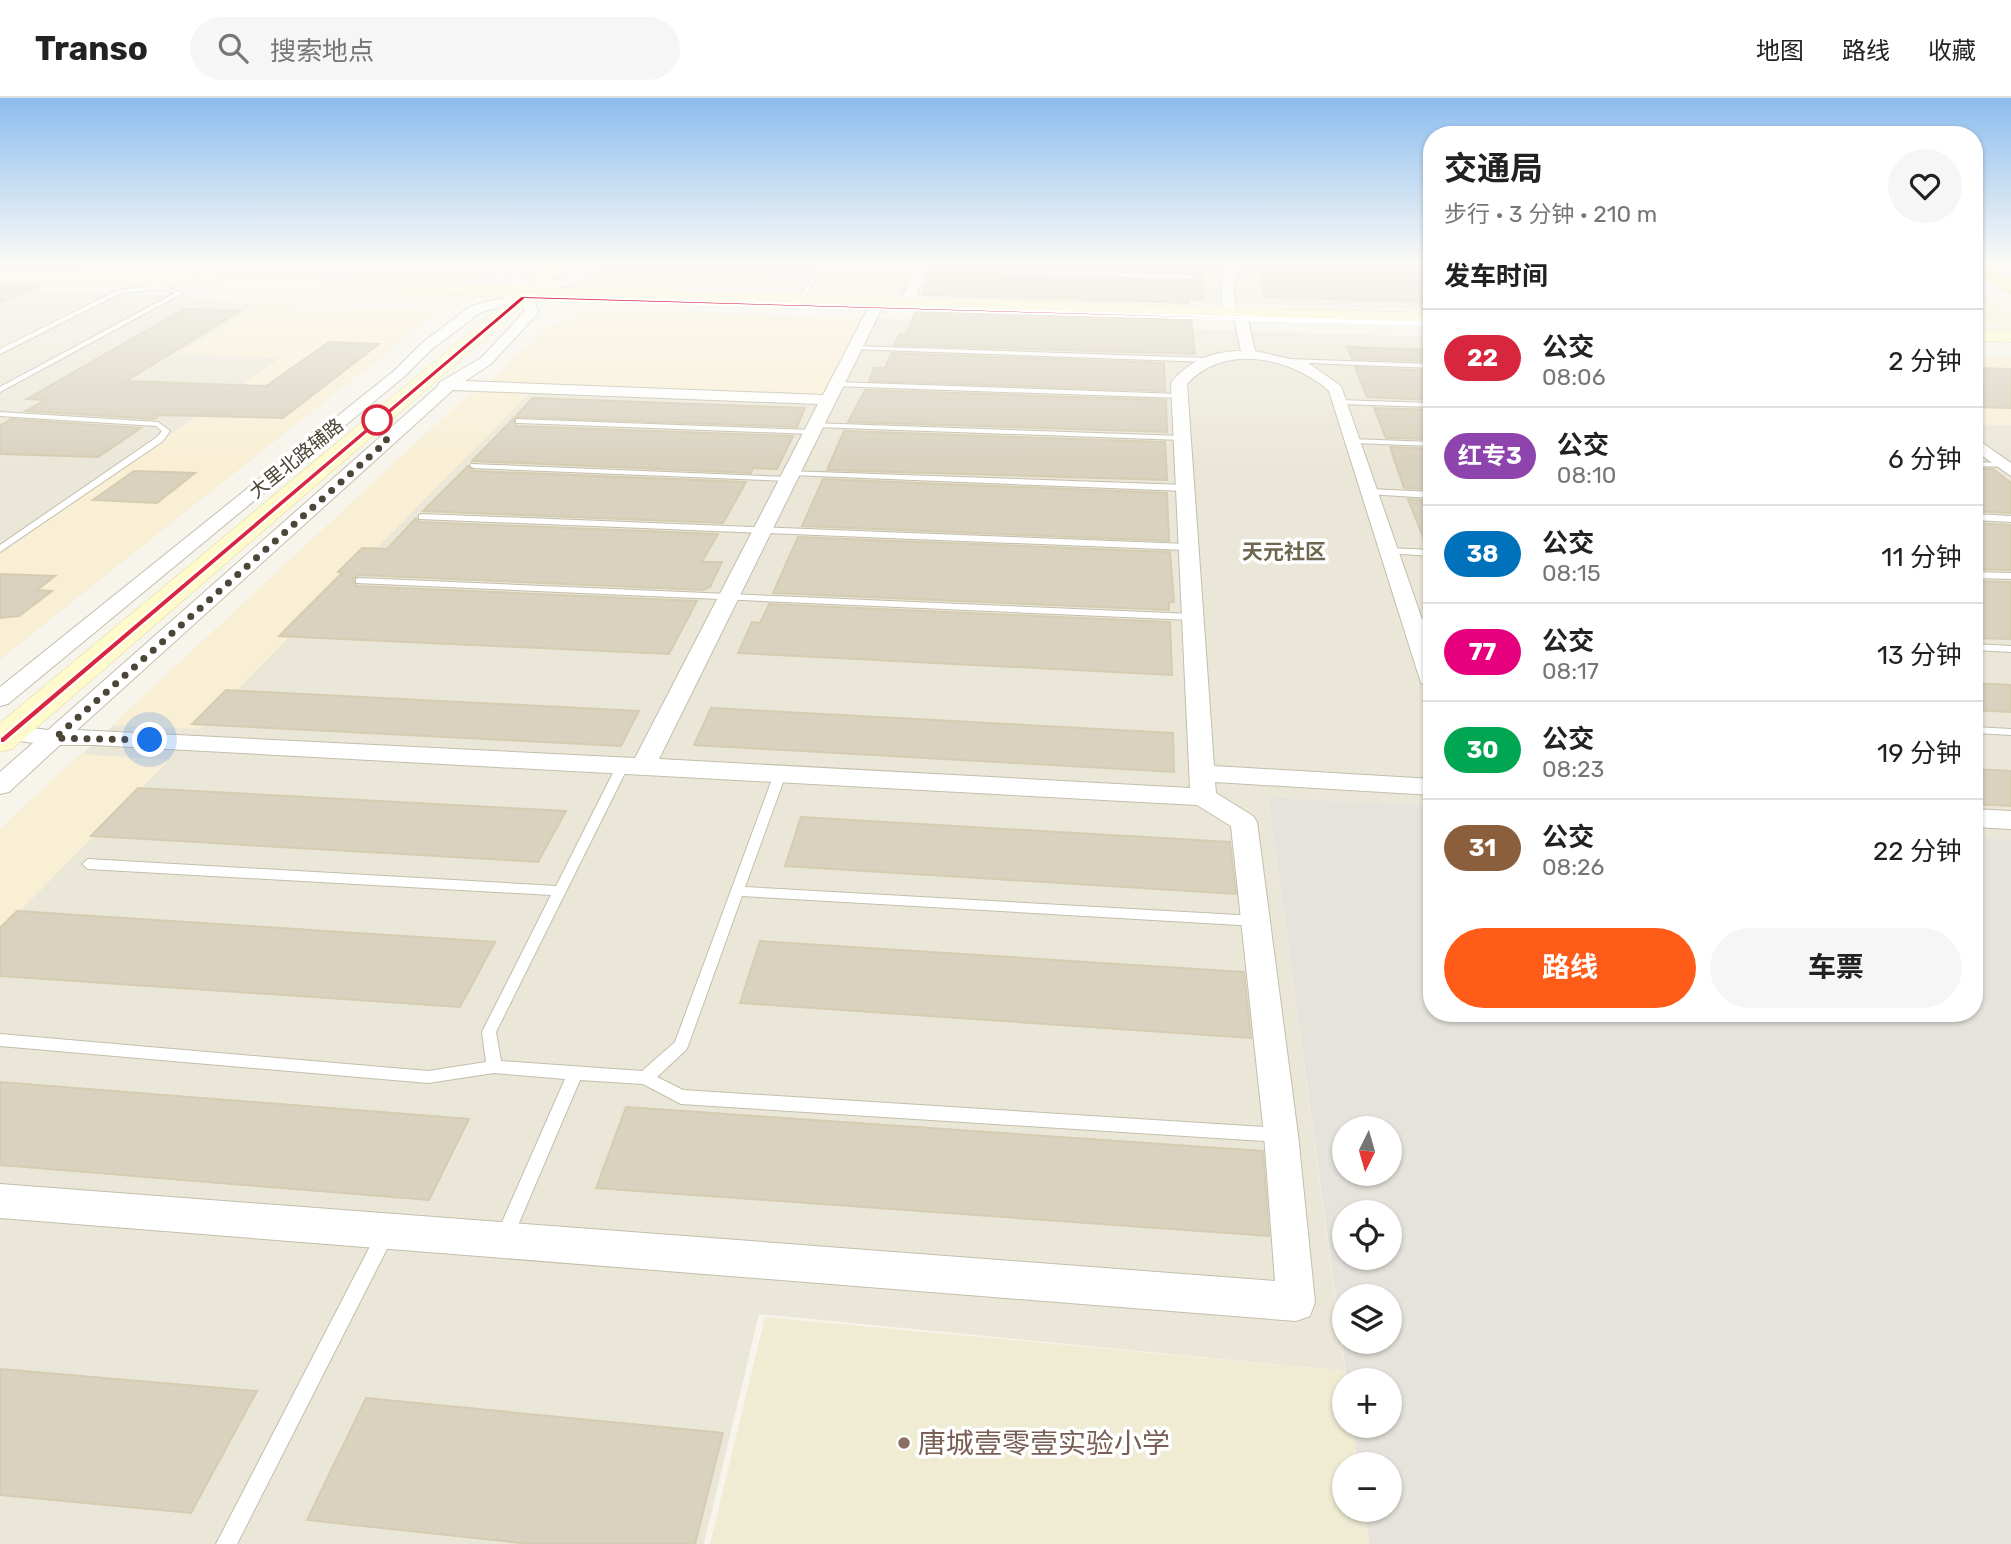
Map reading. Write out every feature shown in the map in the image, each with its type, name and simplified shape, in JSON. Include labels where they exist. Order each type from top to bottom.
[{"type":"main road","points":[[4,737],[488,327]]},
{"type":"main road","points":[[1983,338],[2011,339]]},
{"type":"street","name":"大里北路辅路","points":[[0,699],[400,373],[427,346],[452,327]]},
{"type":"street","name":"大里北路辅路","points":[[0,786],[449,385],[486,361],[517,327]]},
{"type":"street","points":[[633,765],[729,596],[865,327]]},
{"type":"street","points":[[1240,327],[1249,356]]},
{"type":"street","points":[[0,1201],[1296,1302],[1282,1135],[1244,822],[1202,785],[1179,383],[1192,366],[1207,360],[1249,356],[1288,361],[1329,380],[1336,388],[1423,656]]},
{"type":"street","points":[[419,384],[832,392]]},
{"type":"street","points":[[1983,449],[2008,467]]},
{"type":"street","points":[[4,737],[94,737],[780,774],[1202,785],[1423,787]]},
{"type":"street","points":[[1983,818],[2011,820]]},
{"type":"lane","points":[[0,352],[48,327]]},
{"type":"lane","points":[[0,390],[116,327]]},
{"type":"lane","points":[[854,348],[1207,360]]},
{"type":"lane","points":[[1288,361],[1423,366]]},
{"type":"lane","points":[[832,392],[1180,396]]},
{"type":"lane","points":[[1341,402],[1423,405]]},
{"type":"lane","points":[[0,414],[158,424],[166,431],[160,439],[0,549]]},
{"type":"lane","points":[[519,421],[1182,438]]},
{"type":"lane","points":[[1353,441],[1423,444]]},
{"type":"lane","points":[[1983,465],[2008,467]]},
{"type":"lane","points":[[474,466],[1185,488]]},
{"type":"lane","points":[[1370,492],[1423,495]]},
{"type":"lane","points":[[422,517],[1187,547]]},
{"type":"lane","points":[[1983,517],[2011,519]]},
{"type":"lane","points":[[1389,551],[1423,553]]},
{"type":"lane","points":[[1983,575],[2011,576]]},
{"type":"lane","points":[[359,581],[1192,617]]},
{"type":"lane","points":[[1411,621],[1423,622]]},
{"type":"lane","points":[[1983,647],[2011,649]]},
{"type":"lane","points":[[1983,730],[2011,732]]},
{"type":"lane","points":[[494,1067],[489,1032],[559,891],[633,765]]},
{"type":"lane","points":[[645,1078],[681,1046],[780,774]]},
{"type":"lane","points":[[88,864],[559,891]]},
{"type":"lane","points":[[737,891],[1256,921]]},
{"type":"lane","points":[[0,1040],[428,1076],[494,1067],[645,1078],[681,1097],[1282,1135]]},
{"type":"lane","points":[[503,1240],[575,1074]]},
{"type":"lane","points":[[226,1544],[387,1231]]},
{"type":"shaded area","points":[[0,327],[417,327],[0,659]]},
{"type":"shaded area","points":[[221,327],[417,327],[0,659],[0,554],[280,358],[178,354]]},
{"type":"shaded area","points":[[545,327],[856,327],[823,396],[534,388],[199,729],[112,725],[477,386],[485,385]]},
{"type":"shaded area","points":[[856,327],[1145,327],[1423,337],[1423,806],[1268,797],[1333,1284],[1332,1354],[1343,1354],[1345,1368],[1332,1370],[759,1314],[704,1544],[0,1544],[0,829],[485,385],[823,396]]},
{"type":"shaded area","points":[[1983,355],[2011,356],[2011,425],[1983,424]]},
{"type":"shaded area","points":[[1983,424],[2011,425],[2011,839],[1983,837]]},
{"type":"shaded area","points":[[80,754],[169,760],[0,931],[0,829]]},
{"type":"shaded area","points":[[1268,797],[1423,806],[1423,1022],[1983,1022],[1983,837],[2011,839],[2011,1544],[1369,1544],[1366,1522],[1402,1522],[1402,1452],[1356,1452],[1355,1438],[1402,1438],[1402,1368],[1345,1368],[1343,1354],[1402,1354],[1402,1284],[1334,1284]]},
{"type":"shaded area","points":[[765,1317],[1332,1370],[1332,1438],[1355,1438],[1356,1452],[1332,1452],[1332,1522],[1366,1522],[1369,1544],[710,1544]]},
{"type":"building","points":[[152,327],[213,327],[126,381],[266,386],[329,342],[379,344],[283,418],[160,415],[154,419],[26,411],[46,400],[27,399]]},
{"type":"building","points":[[909,327],[1192,327],[1195,354],[895,345],[899,334],[906,335]]},
{"type":"building","points":[[1347,347],[1423,350],[1423,361],[1352,359]]},
{"type":"building","points":[[892,353],[1164,363],[1165,391],[869,381],[874,368],[885,368]]},
{"type":"building","points":[[1355,367],[1423,371],[1423,400],[1367,397]]},
{"type":"building","points":[[1983,368],[2011,369],[2011,408],[1983,407]]},
{"type":"building","points":[[865,390],[1166,400],[1167,432],[848,422]]},
{"type":"building","points":[[533,398],[805,408],[797,427],[515,417]]},
{"type":"building","points":[[1374,408],[1423,410],[1423,439],[1386,438]]},
{"type":"building","points":[[514,418],[516,426],[793,436],[777,469],[753,468],[751,473],[472,461]]},
{"type":"building","points":[[11,419],[141,428],[98,457],[0,454],[0,426]]},
{"type":"building","points":[[844,431],[1165,442],[1167,480],[827,470]]},
{"type":"building","points":[[1390,447],[1423,449],[1423,489],[1404,488]]},
{"type":"building","points":[[468,466],[474,471],[746,482],[723,523],[423,511]]},
{"type":"building","points":[[1983,469],[1993,469],[2011,483],[2011,513],[1983,511]]},
{"type":"building","points":[[134,471],[195,473],[157,503],[93,500]]},
{"type":"building","points":[[823,479],[1167,493],[1169,541],[802,526]]},
{"type":"building","points":[[1408,499],[1423,500],[1423,537]]},
{"type":"building","points":[[416,518],[419,522],[718,534],[702,562],[722,562],[710,587],[703,590],[359,575],[353,579],[356,586],[697,601],[669,654],[279,636],[342,573],[338,572],[362,548],[387,549]]},
{"type":"building","points":[[1983,523],[2011,525],[2011,570],[1983,569]]},
{"type":"building","points":[[798,537],[1170,552],[1174,602],[1169,602],[1169,610],[773,593]]},
{"type":"building","points":[[0,574],[55,576],[37,590],[52,591],[19,616],[0,618]]},
{"type":"building","points":[[1983,581],[2011,582],[2011,639],[1983,638]]},
{"type":"building","points":[[769,604],[1170,622],[1172,675],[738,653],[752,622],[760,623]]},
{"type":"building","points":[[1983,683],[2011,685],[2011,712],[1983,710]]},
{"type":"building","points":[[226,690],[639,711],[621,746],[192,724]]},
{"type":"building","points":[[711,708],[1173,733],[1174,772],[694,745]]},
{"type":"building","points":[[1983,769],[2011,771],[2011,806],[1983,804]]},
{"type":"building","points":[[138,788],[566,811],[538,862],[91,836]]},
{"type":"building","points":[[801,817],[1230,842],[1236,894],[785,866]]},
{"type":"building","points":[[17,911],[495,942],[460,1007],[0,976],[0,928]]},
{"type":"building","points":[[760,941],[1244,972],[1251,1038],[740,1003]]},
{"type":"building","points":[[0,1082],[469,1119],[429,1200],[0,1165]]},
{"type":"building","points":[[626,1107],[1263,1151],[1269,1236],[596,1188]]},
{"type":"building","points":[[0,1369],[257,1391],[191,1513],[0,1495]]},
{"type":"building","points":[[366,1398],[723,1433],[695,1544],[530,1544],[307,1520]]},
{"type":"bus line","name":"22","points":[[0,741],[486,327]]},
{"type":"place","name":"唐城壹零壹实验小学","points":[[904,1443]]},
{"type":"district","name":"天元社区","points":[[1284,552]]},
{"type":"route","points":[[150,740],[55,738],[387,441],[377,420]]}]
